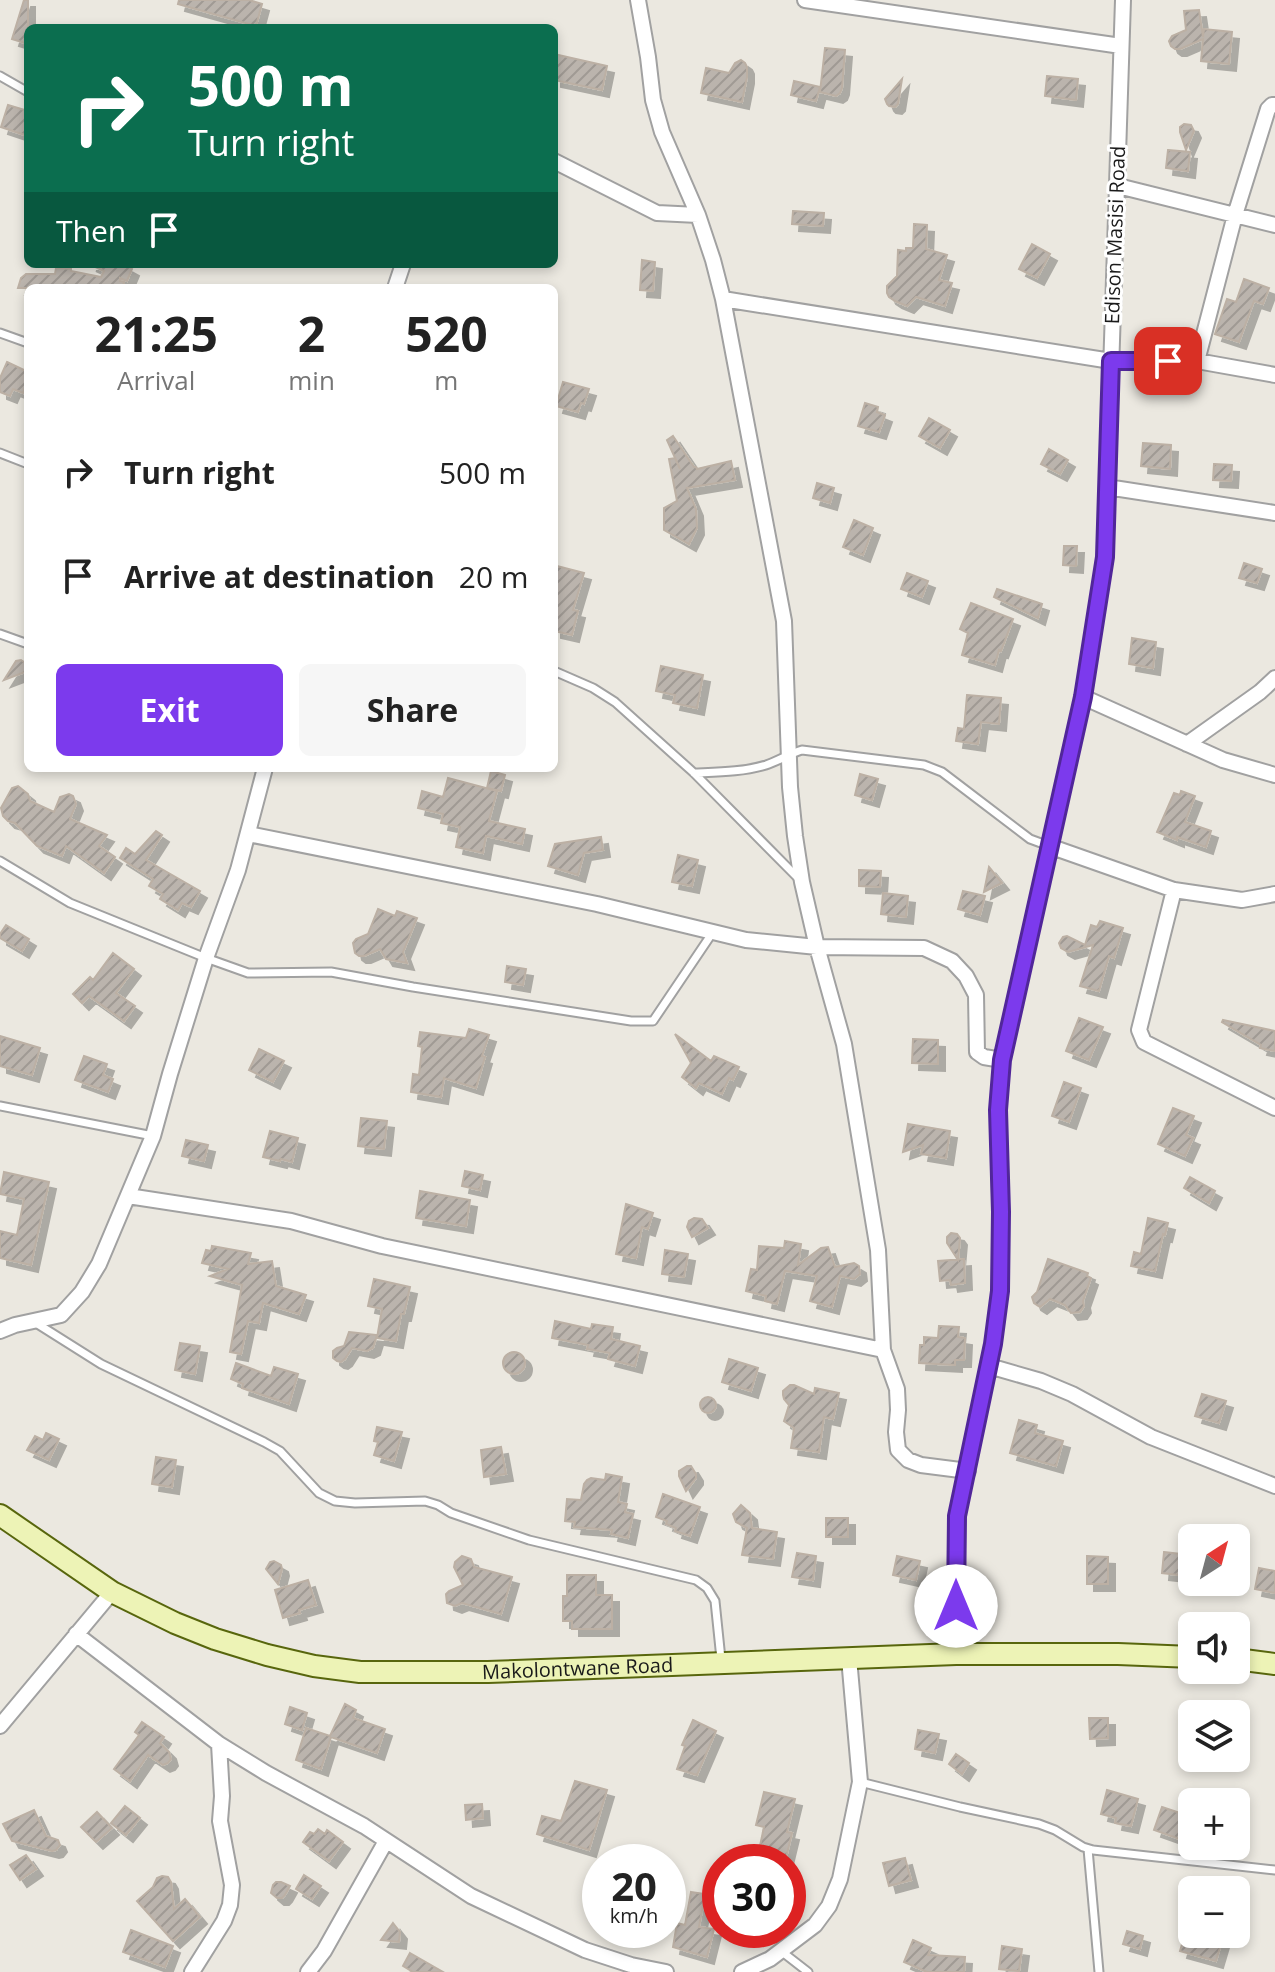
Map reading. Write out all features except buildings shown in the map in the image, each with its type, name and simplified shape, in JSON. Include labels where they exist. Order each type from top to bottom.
[{"type":"main road","name":"Makolontwane Road","points":[[0,1515],[112,1592],[175,1623],[267,1655],[360,1672],[488,1672],[956,1654],[1178,1656]]},
{"type":"main road","points":[[1250,1661],[1275,1664]]},
{"type":"street","points":[[638,0],[653,100],[662,132],[698,215],[723,299],[784,621],[790,787],[802,882],[846,1059],[878,1250],[883,1350],[897,1389],[898,1450],[908,1460],[921,1465],[968,1471]]},
{"type":"street","points":[[805,0],[1121,46]]},
{"type":"street","name":"Edison Masisi Road","points":[[956,1654],[957,1516],[989,1366],[1000,1291],[998,1110],[1002,1060],[1083,697],[1105,557],[1123,0]]},
{"type":"street","points":[[1197,361],[1235,215],[1268,109],[1275,105]]},
{"type":"street","points":[[558,163],[657,213],[698,215]]},
{"type":"street","points":[[1118,186],[1275,225]]},
{"type":"street","points":[[723,299],[1111,361],[1197,361],[1275,375]]},
{"type":"street","points":[[1107,487],[1275,513]]},
{"type":"street","points":[[1187,744],[1275,678]]},
{"type":"street","points":[[1083,697],[1223,760],[1275,775]]},
{"type":"street","points":[[0,1331],[61,1315],[82,1292],[99,1264],[153,1136],[206,958],[226,907],[264,772]]},
{"type":"street","points":[[248,834],[597,904],[746,940],[817,947],[924,948],[952,961],[966,976],[976,995],[977,1052],[984,1057],[1002,1060]]},
{"type":"street","points":[[1049,846],[1174,890],[1242,900],[1275,894]]},
{"type":"street","points":[[1174,890],[1139,1030],[1144,1042],[1275,1108]]},
{"type":"street","points":[[128,1196],[291,1221],[382,1246],[883,1350]]},
{"type":"street","points":[[989,1366],[1041,1381],[1072,1394],[1151,1437],[1275,1486]]},
{"type":"street","points":[[0,1726],[112,1592]]},
{"type":"street","points":[[76,1634],[219,1744],[364,1826],[471,1896],[585,1950],[631,1965],[666,1972]]},
{"type":"street","points":[[742,1972],[770,1959],[815,1925],[829,1906],[840,1879],[860,1782],[849,1658]]},
{"type":"street","points":[[192,1972],[224,1921],[230,1905],[232,1885],[220,1821],[219,1744]]},
{"type":"street","points":[[308,1972],[324,1951],[386,1841]]},
{"type":"lane","points":[[0,76],[24,90]]},
{"type":"lane","points":[[0,333],[24,342]]},
{"type":"lane","points":[[0,453],[24,462]]},
{"type":"lane","points":[[0,634],[24,643]]},
{"type":"lane","points":[[558,673],[603,693],[694,773],[802,882]]},
{"type":"lane","points":[[694,773],[751,769],[802,750],[924,765],[942,772],[1030,839],[1049,846]]},
{"type":"lane","points":[[0,861],[70,903],[248,973],[331,972],[631,1021],[653,1021],[713,932]]},
{"type":"lane","points":[[0,1106],[153,1136]]},
{"type":"lane","points":[[34,1322],[101,1364],[280,1451],[319,1493],[335,1501],[425,1501],[529,1540],[696,1580],[707,1588],[715,1601],[721,1663]]},
{"type":"lane","points":[[860,1782],[1039,1824],[1088,1849],[1275,1870]]},
{"type":"lane","points":[[1088,1849],[1099,1972]]},
{"type":"lane","points":[[781,1951],[808,1972]]},
{"type":"route","points":[[956,1606],[957,1516],[993,1344],[1000,1291],[998,1110],[1002,1060],[1083,697],[1105,557],[1111,361],[1168,361]]}]
